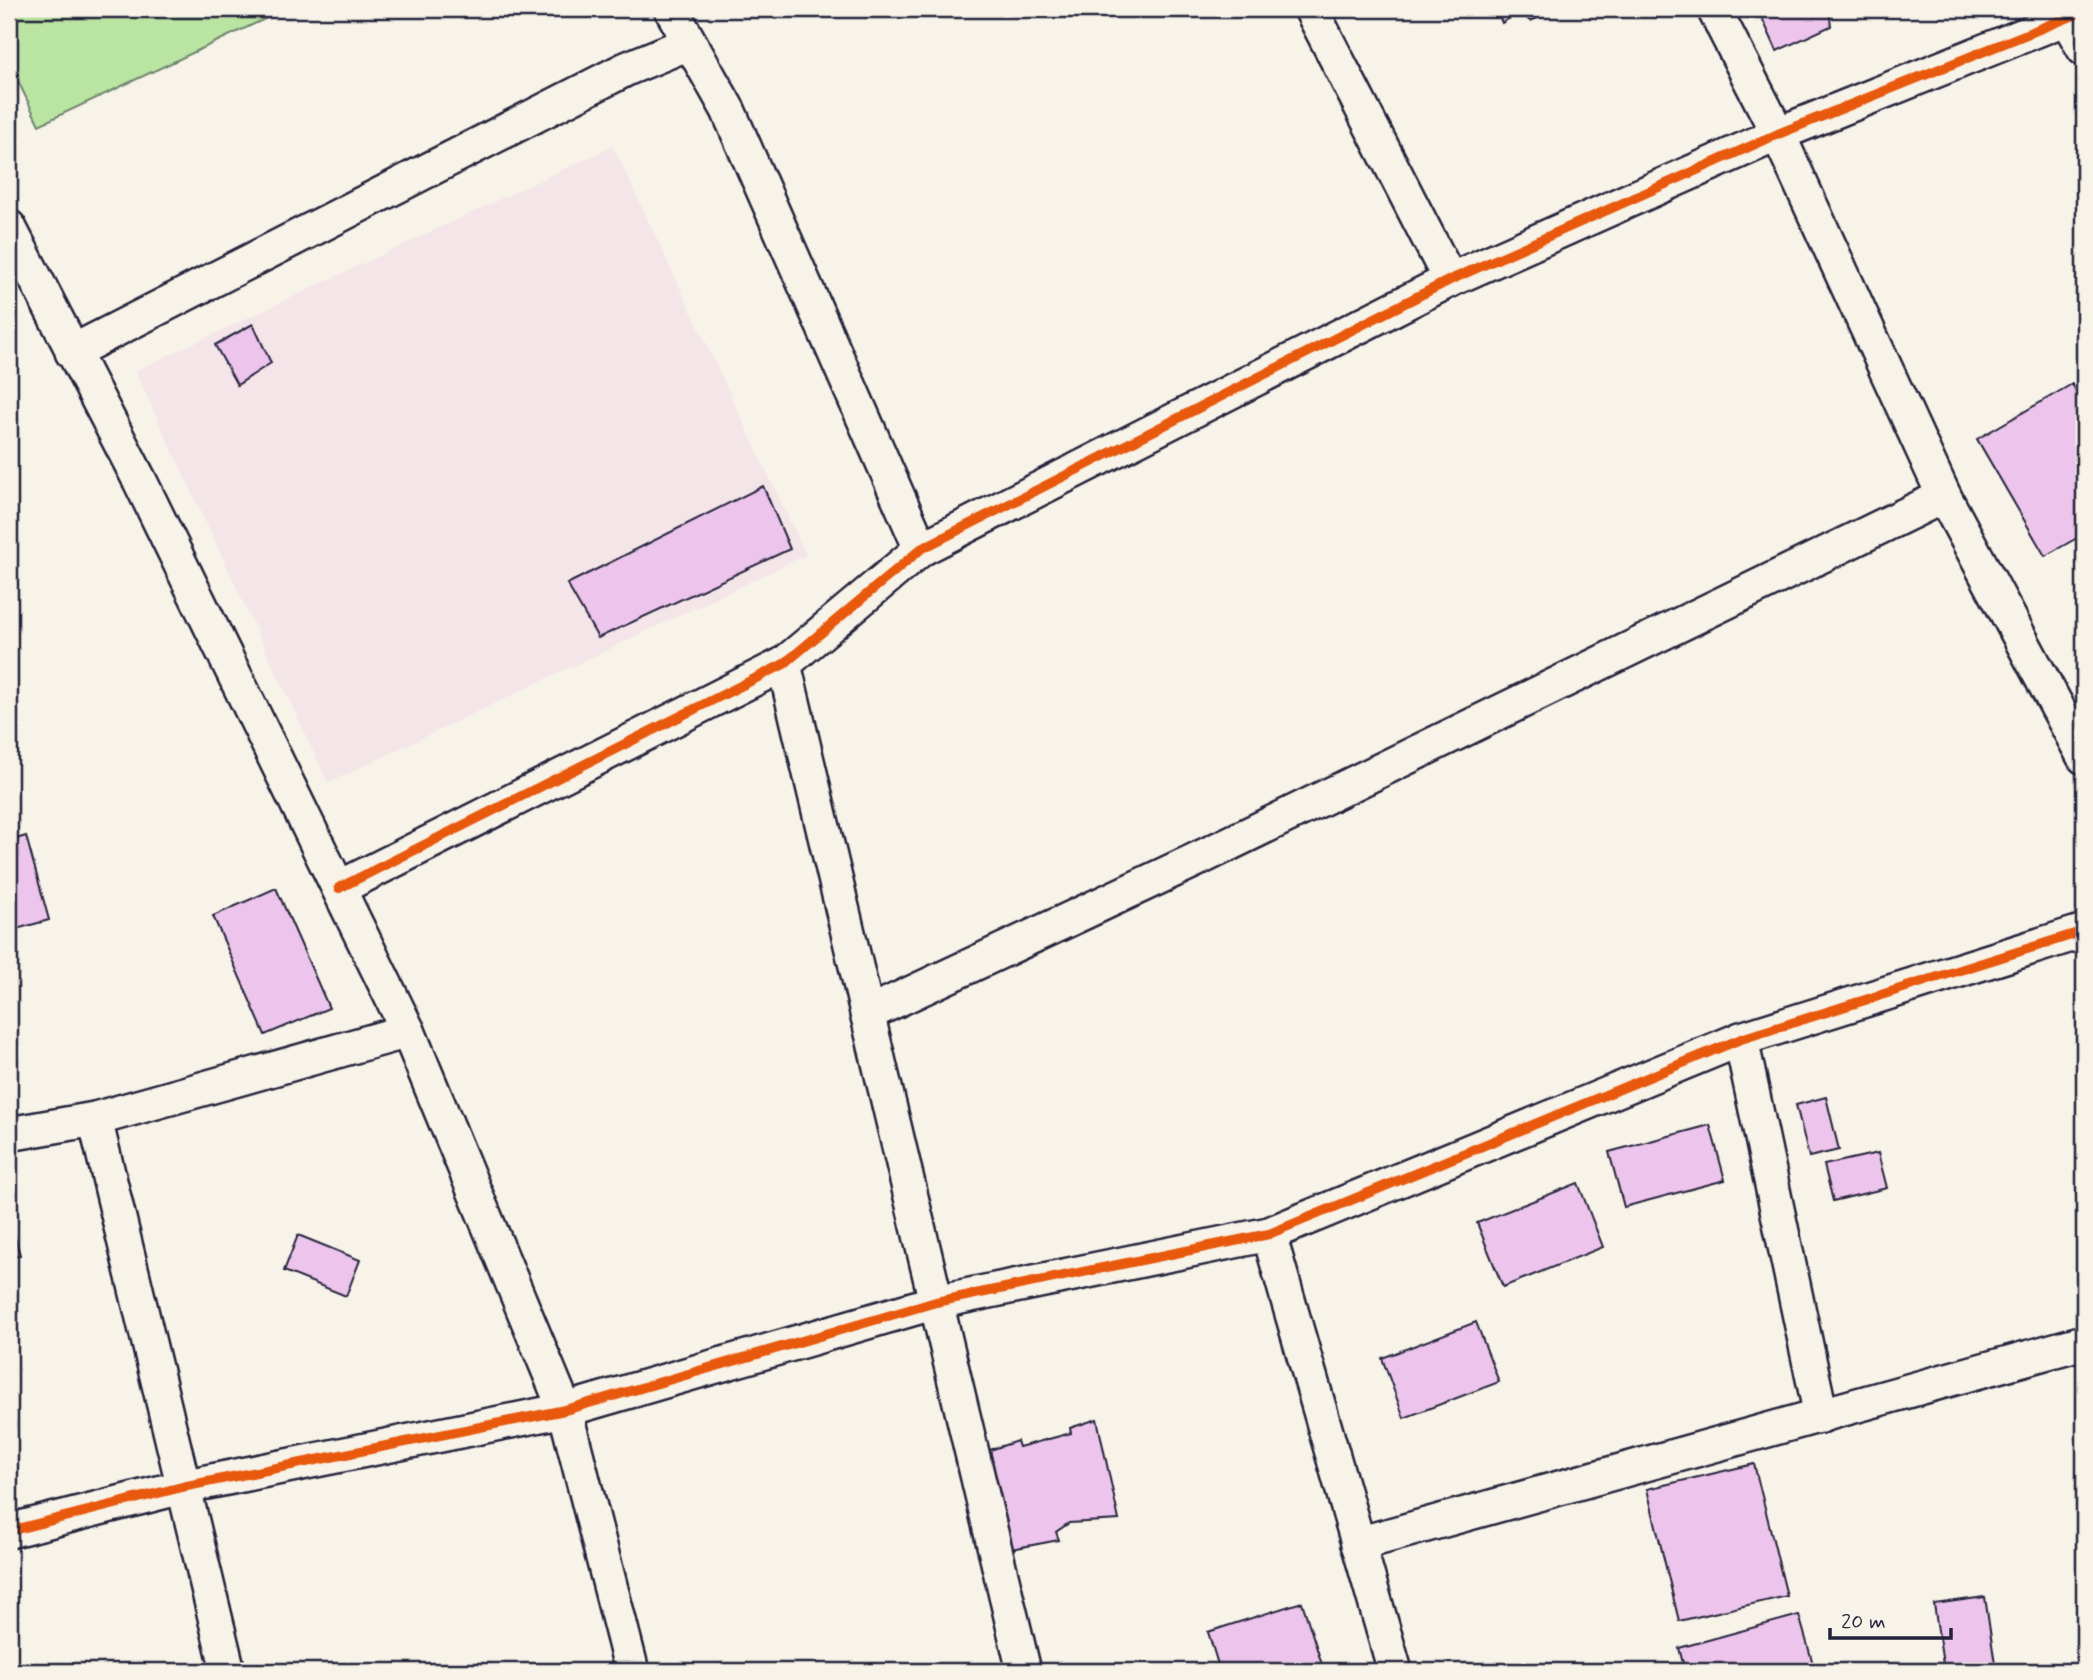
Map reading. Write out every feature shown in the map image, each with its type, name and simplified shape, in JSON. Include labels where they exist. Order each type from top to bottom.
[{"type":"street","points":[[671,9],[728,110],[921,548]]},
{"type":"street","points":[[1311,9],[1450,280]]},
{"type":"street","points":[[1714,9],[1778,134],[1944,496],[2084,757]]},
{"type":"street","points":[[339,888],[784,664],[921,548],[1450,280],[1778,134],[2075,13],[2084,50]]},
{"type":"street","points":[[72,352],[626,69],[689,43]]},
{"type":"street","points":[[9,227],[20,281],[72,352],[146,493],[408,1031],[565,1410],[632,1671]]},
{"type":"street","points":[[867,1014],[1204,856],[1944,496]]},
{"type":"street","points":[[784,664],[1024,1671]]},
{"type":"street","points":[[9,1531],[182,1487],[565,1410],[936,1302],[1269,1234],[1741,1039],[2084,931]]},
{"type":"street","points":[[10,1131],[95,1119],[408,1031]]},
{"type":"street","points":[[1741,1039],[1821,1416]]},
{"type":"street","points":[[95,1119],[228,1671]]},
{"type":"street","points":[[1269,1234],[1395,1671]]},
{"type":"street","points":[[1358,1544],[2084,1342]]},
{"type":"shaded area","points":[[613,146],[806,555],[328,783],[135,371]]},
{"type":"green space","points":[[9,9],[286,9],[39,125],[9,62]]},
{"type":"building","points":[[1496,9],[1558,10],[1530,21],[1519,12],[1502,23]]},
{"type":"building","points":[[1758,9],[1829,9],[1831,26],[1777,51]]},
{"type":"building","points":[[253,324],[271,363],[237,385],[215,345]]},
{"type":"building","points":[[2072,384],[2084,405],[2084,534],[2045,556],[1977,439]]},
{"type":"building","points":[[763,486],[790,549],[598,638],[567,584]]},
{"type":"building","points":[[26,836],[49,920],[9,931],[9,841]]},
{"type":"building","points":[[276,888],[329,1008],[265,1035],[213,916]]},
{"type":"building","points":[[1826,1097],[1839,1150],[1809,1157],[1796,1105]]},
{"type":"building","points":[[1710,1125],[1725,1180],[1624,1207],[1609,1152]]},
{"type":"building","points":[[1878,1153],[1887,1188],[1833,1201],[1824,1165]]},
{"type":"building","points":[[1578,1183],[1603,1247],[1503,1287],[1477,1223]]},
{"type":"building","points":[[9,1214],[20,1255],[9,1258]]},
{"type":"building","points":[[298,1235],[360,1260],[346,1296],[284,1271]]},
{"type":"building","points":[[1476,1322],[1499,1382],[1404,1418],[1382,1358]]},
{"type":"building","points":[[1097,1419],[1119,1520],[1069,1523],[1056,1532],[1059,1540],[1006,1550],[1005,1521],[990,1450],[1017,1441],[1019,1447],[1071,1433],[1070,1428]]},
{"type":"building","points":[[1754,1464],[1787,1596],[1679,1621],[1647,1489]]},
{"type":"building","points":[[1985,1597],[1996,1671],[1944,1671],[1934,1604]]},
{"type":"building","points":[[1302,1602],[1324,1671],[1220,1671],[1208,1632]]},
{"type":"building","points":[[1799,1615],[1815,1671],[1685,1671],[1679,1648]]},
{"type":"cycle path","points":[[339,888],[784,664],[921,549],[1450,280],[1778,134],[2084,11]]},
{"type":"cycle path","points":[[9,1531],[182,1487],[565,1410],[936,1302],[1269,1234],[1741,1039],[2084,931]]}]
